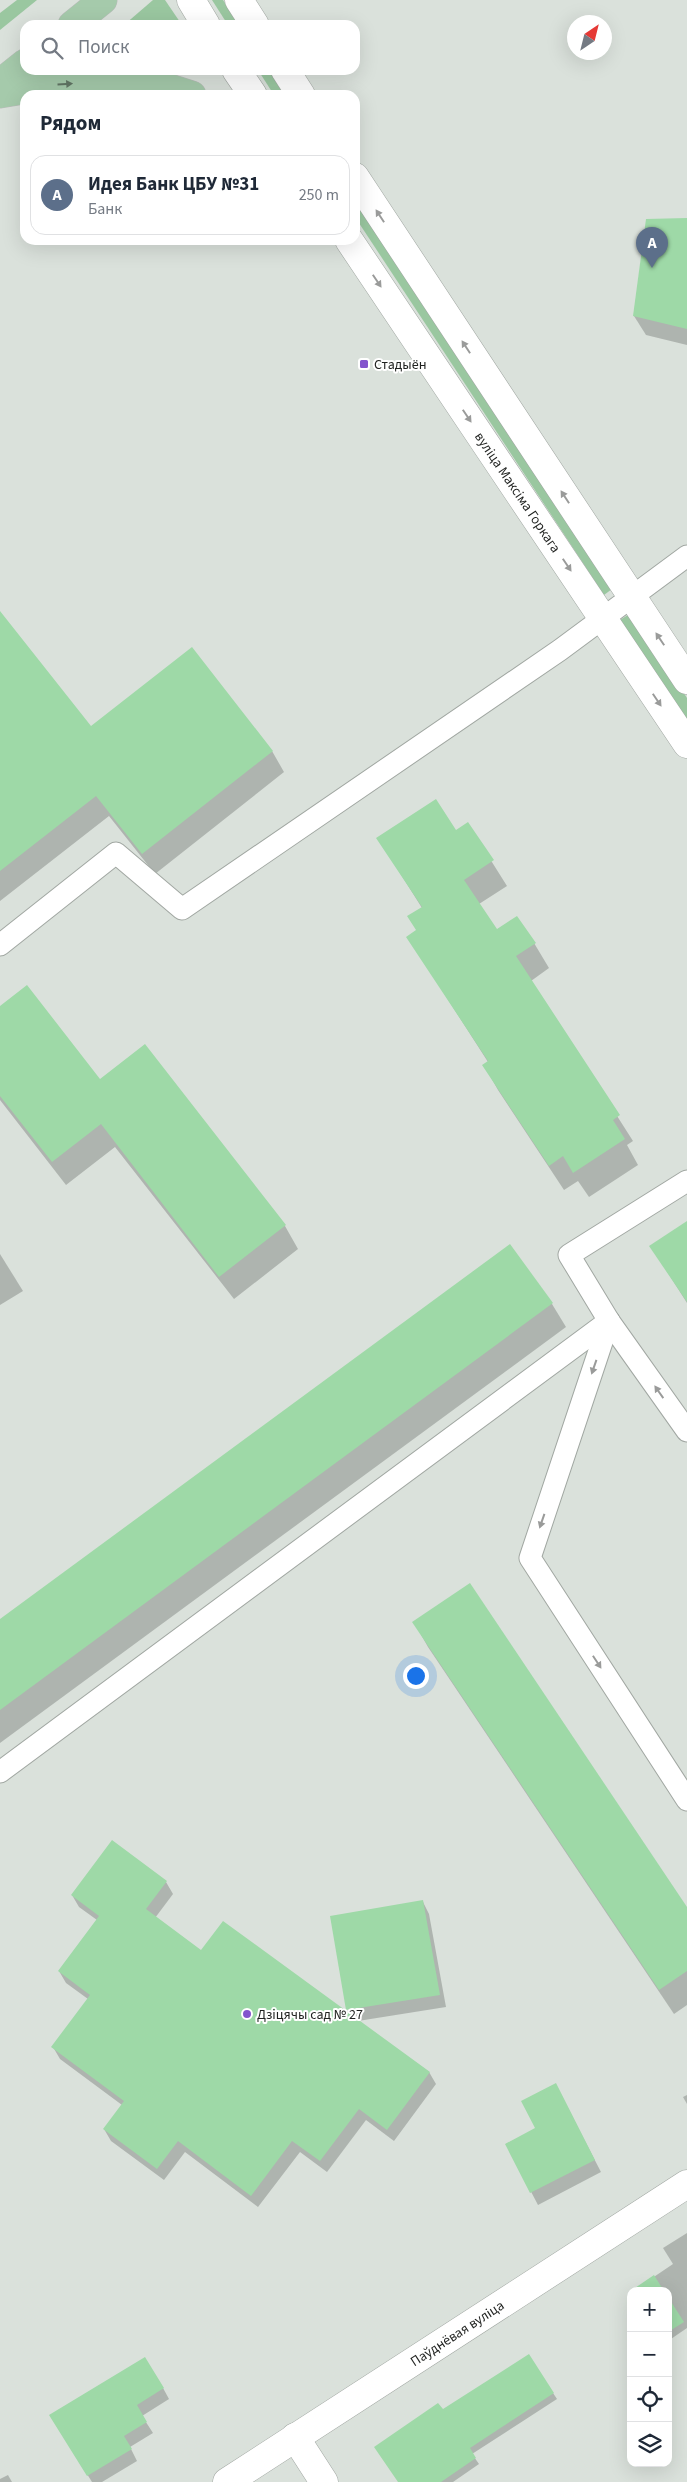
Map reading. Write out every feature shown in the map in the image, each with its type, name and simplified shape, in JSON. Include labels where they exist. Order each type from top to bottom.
[{"type":"main road","points":[[78,20],[103,0]]},
{"type":"main road","points":[[0,83],[20,67]]},
{"type":"main road","points":[[24,90],[60,84],[145,80],[176,90]]},
{"type":"main road","points":[[0,94],[20,91]]},
{"type":"street","points":[[191,0],[203,20]]},
{"type":"street","points":[[239,0],[252,20]]},
{"type":"street","points":[[239,75],[250,90]]},
{"type":"street","points":[[288,75],[298,90]]},
{"type":"street","points":[[360,185],[687,680]]},
{"type":"street","name":"вуліца Максіма Горкага","points":[[353,245],[687,744]]},
{"type":"street","name":"Паўднёвая вуліца","points":[[227,2482],[687,2184]]},
{"type":"street","points":[[295,2438],[324,2482]]},
{"type":"lane","points":[[0,945],[116,853],[182,909],[560,650],[602,617],[687,556]]},
{"type":"lane","points":[[687,1181],[569,1255],[609,1321],[687,1431]]},
{"type":"lane","points":[[0,1772],[609,1321]]},
{"type":"lane","points":[[609,1321],[530,1558],[687,1800]]},
{"type":"green space","points":[[17,0],[37,0],[0,30],[0,13]]},
{"type":"green space","points":[[153,0],[165,0],[179,20],[130,20]]},
{"type":"green space","points":[[212,0],[223,0],[237,20],[225,20]]},
{"type":"green space","points":[[261,75],[272,75],[283,90],[271,90]]},
{"type":"green space","points":[[360,208],[612,589],[604,595],[360,225]]},
{"type":"green space","points":[[631,613],[687,698],[687,721],[620,620]]},
{"type":"building","points":[[687,218],[687,329],[633,316],[646,219]]},
{"type":"building","points":[[0,611],[91,726],[192,647],[273,751],[142,854],[96,796],[0,871]]},
{"type":"building","points":[[436,799],[456,830],[468,822],[494,860],[464,880],[497,929],[517,916],[536,943],[516,956],[620,1115],[613,1120],[625,1139],[573,1173],[563,1156],[549,1166],[482,1065],[488,1061],[406,937],[416,930],[407,916],[422,907],[376,838]]},
{"type":"building","points":[[27,985],[100,1079],[145,1044],[286,1225],[219,1277],[101,1124],[52,1162],[0,1096],[0,1006]]},
{"type":"building","points":[[687,1221],[687,1302],[649,1246]]},
{"type":"building","points":[[510,1244],[553,1303],[0,1710],[0,1619]]},
{"type":"building","points":[[470,1583],[687,1907],[687,1971],[659,1990],[412,1622]]},
{"type":"building","name":"Дзіцячы сад № 27","points":[[112,1840],[167,1881],[146,1909],[201,1950],[223,1921],[430,2072],[387,2130],[359,2109],[320,2161],[292,2141],[251,2196],[178,2141],[157,2169],[103,2129],[124,2101],[51,2047],[90,1995],[58,1971],[99,1916],[71,1895]]},
{"type":"building","points":[[423,1900],[440,1995],[346,2010],[330,1916]]},
{"type":"building","points":[[556,2083],[595,2160],[530,2193],[505,2144],[535,2128],[521,2101]]},
{"type":"building","points":[[654,2275],[662,2287],[636,2287]]},
{"type":"building","points":[[672,2303],[684,2322],[672,2330]]},
{"type":"building","points":[[529,2354],[554,2393],[470,2448],[476,2458],[441,2482],[398,2482],[374,2447],[438,2403],[443,2409]]},
{"type":"building","points":[[145,2357],[164,2388],[137,2405],[147,2422],[124,2436],[132,2449],[87,2476],[49,2415]]},
{"type":"place","name":"Идея Банк ЦБУ №31","points":[[652,268]]},
{"type":"place","name":"Стадыён","points":[[364,364]]},
{"type":"place","name":"Дзіцячы сад № 27","points":[[247,2014]]}]
